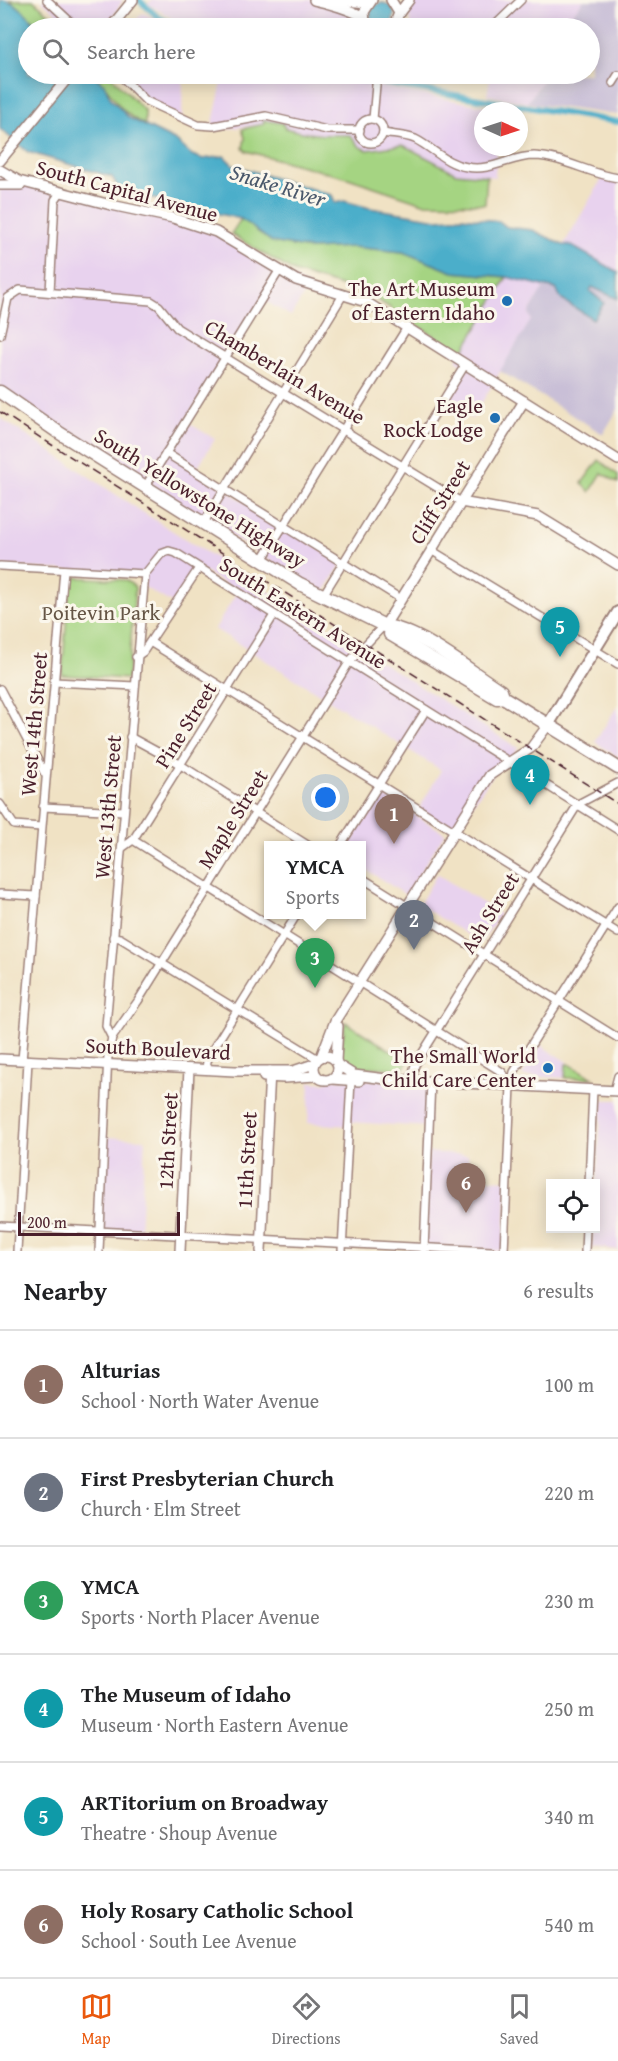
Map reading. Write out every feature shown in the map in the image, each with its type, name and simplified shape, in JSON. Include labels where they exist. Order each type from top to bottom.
[{"type":"highway","name":"South Yellowstone Highway","points":[[0,392],[145,488],[322,597],[421,640],[501,691],[503,697],[618,768]]},
{"type":"main road","points":[[548,725],[618,612]]},
{"type":"street","points":[[47,0],[66,18]]},
{"type":"street","points":[[315,0],[332,7],[352,10],[364,17],[370,2],[333,0],[327,3]]},
{"type":"street","points":[[391,0],[399,13]]},
{"type":"street","points":[[397,18],[409,0]]},
{"type":"street","points":[[502,18],[521,0]]},
{"type":"street","points":[[118,18],[132,2]]},
{"type":"street","points":[[613,83],[618,75]]},
{"type":"street","points":[[0,161],[63,84]]},
{"type":"street","points":[[129,84],[146,101],[178,118],[198,125],[213,126],[266,116],[327,130],[360,130]]},
{"type":"street","points":[[373,120],[376,84]]},
{"type":"street","points":[[373,120],[382,126],[383,133],[379,140],[368,143],[362,138],[360,130],[365,121],[373,120]]},
{"type":"street","points":[[383,133],[414,139],[448,161],[465,167],[487,168],[531,156],[553,158],[618,178]]},
{"type":"street","name":"South Capital Avenue","points":[[0,170],[14,179],[49,190],[201,225],[309,286],[366,302],[618,460]]},
{"type":"street","points":[[0,184],[12,183],[49,190]]},
{"type":"street","points":[[50,292],[55,200],[60,193]]},
{"type":"street","points":[[145,488],[279,271]]},
{"type":"street","name":"Chamberlain Avenue","points":[[0,335],[6,304],[10,295],[20,290],[151,301],[159,306],[177,328],[461,502],[537,516],[618,565]]},
{"type":"street","points":[[203,524],[343,295]]},
{"type":"street","points":[[262,560],[406,329]]},
{"type":"street","points":[[322,597],[465,365]]},
{"type":"street","name":"Cliff Street","points":[[386,624],[524,401]]},
{"type":"street","points":[[166,453],[401,599]]},
{"type":"street","points":[[431,550],[618,664]]},
{"type":"street","name":"South Eastern Avenue","points":[[145,574],[161,554],[173,551],[618,830]]},
{"type":"street","points":[[0,566],[145,574]]},
{"type":"street","points":[[136,657],[150,642],[199,568]]},
{"type":"street","name":"West 14th Street","points":[[17,1251],[25,1060],[40,828],[64,570]]},
{"type":"street","name":"West 13th Street","points":[[99,1251],[108,1048],[112,1038],[106,1026],[136,657],[145,574]]},
{"type":"street","name":"Pine Street","points":[[122,848],[133,840],[274,615]]},
{"type":"street","name":"Maple Street","points":[[112,1038],[162,964],[350,661],[386,624]]},
{"type":"street","points":[[150,642],[618,933]]},
{"type":"street","points":[[54,682],[135,686]]},
{"type":"street","points":[[0,689],[45,775]]},
{"type":"street","points":[[343,841],[426,710]]},
{"type":"street","points":[[316,1076],[318,1060],[335,1021],[341,1015],[490,775],[531,748],[548,725]]},
{"type":"street","points":[[130,737],[180,765],[301,841]]},
{"type":"street","name":"Ash Street","points":[[411,1080],[415,1065],[436,1029],[578,804],[618,783]]},
{"type":"street","points":[[0,804],[14,825],[40,828]]},
{"type":"street","points":[[43,807],[124,812]]},
{"type":"street","points":[[133,840],[436,1029],[502,1072],[511,1085]]},
{"type":"street","points":[[366,880],[618,1038]]},
{"type":"street","points":[[0,894],[36,896]]},
{"type":"street","points":[[504,1251],[511,1085],[514,1072],[618,907]]},
{"type":"street","points":[[206,1070],[207,1061],[294,919]]},
{"type":"street","points":[[113,937],[162,964],[318,1060]]},
{"type":"street","points":[[332,1079],[337,1073],[335,1047],[341,1015]]},
{"type":"street","points":[[318,1060],[329,1056],[354,1075],[386,1079]]},
{"type":"street","name":"South Boulevard","points":[[0,1059],[270,1074],[293,1071],[318,1060]]},
{"type":"street","name":"12th Street","points":[[180,1251],[189,1069]]},
{"type":"street","points":[[270,1074],[316,1076],[324,1081],[386,1079],[616,1091],[618,1076]]},
{"type":"street","name":"11th Street","points":[[261,1251],[270,1074]]},
{"type":"street","points":[[342,1251],[351,1080]]},
{"type":"street","points":[[424,1249],[431,1082]]},
{"type":"street","points":[[589,1179],[593,1089]]},
{"type":"street","points":[[0,1226],[491,1251]]},
{"type":"street","points":[[585,1251],[586,1233]]},
{"type":"shaded area","points":[[41,0],[123,0],[112,18],[62,18]]},
{"type":"shaded area","points":[[152,0],[327,0],[357,18],[171,18],[148,4]]},
{"type":"shaded area","points":[[406,0],[584,0],[569,18],[410,18]]},
{"type":"shaded area","points":[[584,0],[618,0],[618,115],[528,103],[540,84],[600,84],[600,18],[569,18]]},
{"type":"shaded area","points":[[143,13],[153,18],[138,18]]},
{"type":"shaded area","points":[[129,84],[183,84],[182,119],[146,101]]},
{"type":"shaded area","points":[[222,84],[368,84],[474,104],[474,156],[496,156],[495,177],[456,173],[441,167],[418,152],[388,146],[367,150],[360,147],[350,135],[313,136],[263,121],[264,124],[211,131]]},
{"type":"shaded area","points":[[489,84],[540,84],[528,102],[487,95]]},
{"type":"shaded area","points":[[0,170],[6,174],[200,225],[309,286],[291,316],[262,299],[185,421],[215,439],[195,471],[342,563],[324,592],[264,557],[0,388]]},
{"type":"shaded area","points":[[604,175],[618,178],[618,272],[563,246]]},
{"type":"shaded area","points":[[507,277],[545,285],[529,313],[531,320],[472,419],[443,400],[465,366],[456,360]]},
{"type":"shaded area","points":[[545,285],[603,303],[590,291],[592,287],[618,299],[618,409],[603,434],[500,371],[531,320],[529,313]]},
{"type":"shaded area","points":[[0,418],[144,513],[518,748],[509,761],[497,769],[454,831],[419,809],[441,770],[215,629],[237,592],[199,568],[175,605],[144,587],[145,575],[0,566]]},
{"type":"shaded area","points":[[618,705],[618,757],[595,742]]},
{"type":"shaded area","points":[[381,794],[445,833],[406,895],[366,870],[366,841],[352,841]]},
{"type":"shaded area","points":[[437,874],[500,914],[481,943],[419,905]]},
{"type":"shaded area","points":[[540,1045],[593,1078],[522,1076]]},
{"type":"shaded area","points":[[332,1079],[431,1081],[429,1127],[349,1122],[349,1126],[308,1123],[310,1082],[324,1083]]},
{"type":"shaded area","points":[[602,1100],[618,1100],[618,1250],[592,1247],[593,1233],[600,1233],[600,1179],[597,1179]]},
{"type":"shaded area","points":[[105,1137],[145,1139],[140,1233],[100,1231]]},
{"type":"shaded area","points":[[428,1152],[468,1155],[468,1178],[507,1180],[504,1251],[424,1247]]},
{"type":"green space","points":[[10,0],[33,0],[54,18],[30,18]]},
{"type":"green space","points":[[102,84],[119,84],[145,111],[145,125],[134,119],[120,107]]},
{"type":"green space","points":[[263,120],[283,123],[285,128],[302,132],[350,135],[360,147],[367,150],[403,145],[456,173],[487,176],[485,204],[423,203],[348,178],[246,151],[243,148],[245,138],[242,129],[264,124]]},
{"type":"green space","points":[[241,219],[272,242],[310,249],[352,247],[403,252],[453,272],[507,277],[462,353],[368,294],[294,272],[231,234]]},
{"type":"green space","points":[[599,460],[618,475],[618,483],[602,473],[590,492],[582,483]]},
{"type":"green space","name":"Poitevin Park","points":[[70,577],[126,580],[135,587],[128,679],[62,675]]},
{"type":"green space","points":[[345,1022],[408,1061],[403,1069],[348,1066],[341,1051]]},
{"type":"green space","points":[[566,1064],[569,1064],[593,1078],[565,1078]]},
{"type":"water","name":"Snake River","points":[[0,0],[12,3],[31,18],[18,18],[18,84],[104,84],[111,99],[129,118],[176,141],[192,155],[203,159],[224,156],[233,165],[332,195],[335,203],[344,201],[370,208],[438,219],[462,217],[499,221],[507,227],[533,230],[563,245],[570,245],[618,272],[618,299],[592,287],[590,291],[604,303],[593,319],[562,300],[556,289],[507,277],[453,272],[403,252],[352,247],[310,249],[272,242],[241,219],[155,199],[118,187],[112,177],[28,152],[0,129]]},
{"type":"water","points":[[377,4],[387,4],[393,10],[393,18],[371,18],[371,10]]},
{"type":"waterway","points":[[139,0],[160,18]]},
{"type":"waterway","points":[[389,84],[618,122]]},
{"type":"railway","points":[[0,412],[618,804]]},
{"type":"place","name":"The Art Museum of Eastern Idaho","points":[[507,301]]},
{"type":"place","name":"Eagle Rock Lodge","points":[[495,418]]},
{"type":"place","name":"ARTitorium on Broadway","points":[[560,657]]},
{"type":"place","name":"The Museum of Idaho","points":[[530,805]]},
{"type":"place","name":"Alturias","points":[[394,844]]},
{"type":"place","name":"First Presbyterian Church","points":[[414,950]]},
{"type":"place","name":"YMCA","points":[[315,988]]},
{"type":"place","name":"The Small World Child Care Center","points":[[548,1068]]},
{"type":"place","name":"Holy Rosary Catholic School","points":[[466,1213]]}]
